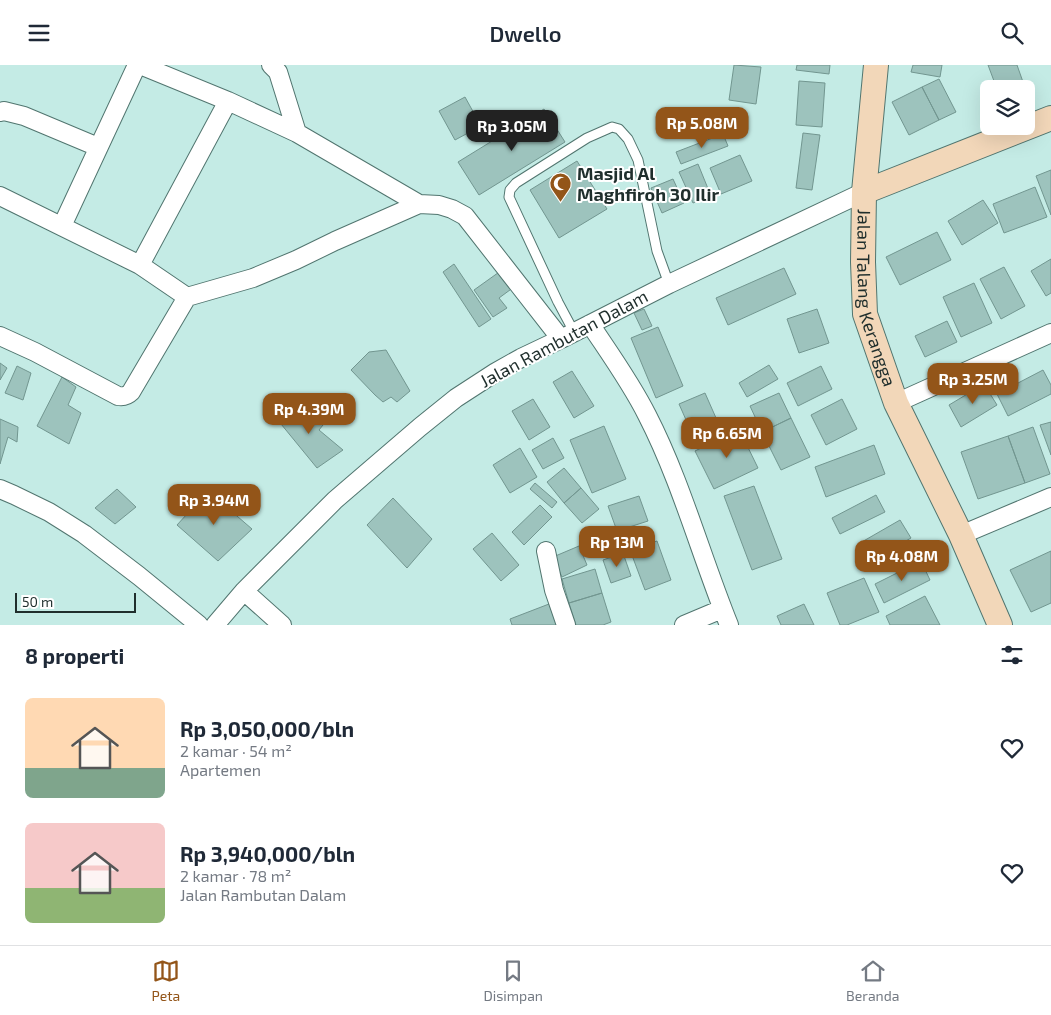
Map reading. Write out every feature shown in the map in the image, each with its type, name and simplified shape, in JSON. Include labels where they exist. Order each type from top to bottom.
[{"type":"street","points":[[62,226],[138,65],[228,101],[297,133],[419,204]]},
{"type":"street","points":[[271,65],[278,72],[297,133]]},
{"type":"street","name":"Jalan Talang Kerangga","points":[[876,65],[864,192],[863,262],[865,314],[896,403],[961,535],[1000,625]]},
{"type":"street","points":[[140,265],[228,101]]},
{"type":"street","points":[[0,112],[4,111],[24,116],[98,147]]},
{"type":"street","points":[[864,192],[1051,118]]},
{"type":"street","name":"Jalan Rambutan Dalam","points":[[215,625],[244,591],[335,500],[449,404],[504,367],[668,285],[864,192]]},
{"type":"street","points":[[0,197],[140,265],[187,297]]},
{"type":"street","points":[[0,335],[114,394],[122,397],[127,396],[131,393],[187,297],[253,277],[296,261],[335,241],[419,204],[439,205],[452,209],[465,216],[575,332],[625,375],[648,415],[673,474],[726,617],[684,625]]},
{"type":"street","points":[[896,403],[1051,333]]},
{"type":"street","points":[[0,489],[48,513],[84,534],[199,625]]},
{"type":"street","points":[[961,535],[1051,497]]},
{"type":"street","points":[[546,551],[554,589],[566,625]]},
{"type":"street","points":[[244,591],[282,625]]},
{"type":"lane","points":[[575,332],[558,302],[509,197],[510,189],[516,183],[587,138],[612,127],[619,129],[628,139],[638,160],[657,251],[668,285]]},
{"type":"building","points":[[734,65],[761,67],[756,104],[729,100]]},
{"type":"building","points":[[797,65],[830,65],[829,74],[796,70]]},
{"type":"building","points":[[913,65],[942,65],[940,77],[911,72]]},
{"type":"building","points":[[988,65],[1017,65],[1022,80],[994,80]]},
{"type":"building","points":[[939,79],[956,112],[939,120],[922,87]]},
{"type":"building","points":[[799,81],[825,83],[822,127],[796,125]]},
{"type":"building","points":[[922,87],[939,120],[909,135],[892,102]]},
{"type":"building","points":[[465,97],[481,126],[455,140],[439,111]]},
{"type":"building","points":[[544,109],[565,142],[479,195],[458,162]]},
{"type":"building","points":[[803,133],[820,135],[812,190],[796,188]]},
{"type":"building","points":[[723,134],[728,146],[681,164],[676,152]]},
{"type":"building","points":[[740,155],[752,181],[721,194],[710,168]]},
{"type":"building","points":[[577,161],[607,209],[559,238],[530,190]]},
{"type":"building","points":[[698,164],[711,196],[693,203],[679,172]]},
{"type":"building","points":[[1051,170],[1051,215],[1036,176]]},
{"type":"building","points":[[673,179],[684,203],[662,213],[651,188]]},
{"type":"building","points":[[1035,187],[1047,217],[1004,233],[993,204]]},
{"type":"building","points":[[983,200],[998,223],[962,245],[948,221]]},
{"type":"building","points":[[937,232],[951,260],[900,285],[886,257]]},
{"type":"building","points":[[1051,259],[1051,293],[1046,296],[1031,271]]},
{"type":"building","points":[[454,264],[491,319],[479,327],[443,272]]},
{"type":"building","points":[[1004,267],[1025,306],[1001,319],[980,279]]},
{"type":"building","points":[[784,268],[796,294],[728,325],[716,298]]},
{"type":"building","points":[[502,270],[514,287],[499,298],[507,308],[493,317],[474,290]]},
{"type":"building","points":[[974,283],[992,323],[961,337],[943,297]]},
{"type":"building","points":[[644,309],[652,326],[642,330],[634,313]]},
{"type":"building","points":[[817,309],[829,343],[799,353],[787,319]]},
{"type":"building","points":[[947,321],[957,342],[925,357],[915,336]]},
{"type":"building","points":[[658,327],[683,386],[656,398],[631,338]]},
{"type":"building","points":[[386,350],[410,391],[397,402],[391,397],[383,402],[351,370],[369,352]]},
{"type":"building","points":[[0,363],[7,368],[0,380]]},
{"type":"building","points":[[769,365],[778,379],[747,397],[739,383]]},
{"type":"building","points":[[17,366],[31,373],[23,400],[5,393]]},
{"type":"building","points":[[821,366],[832,389],[798,406],[787,383]]},
{"type":"building","points":[[1043,370],[1051,385],[1051,394],[1008,416],[997,394]]},
{"type":"building","points":[[572,371],[594,406],[574,418],[553,382]]},
{"type":"building","points":[[62,377],[76,387],[68,405],[81,413],[69,444],[37,426]]},
{"type":"building","points":[[984,384],[997,405],[961,427],[949,405]]},
{"type":"building","points":[[705,393],[720,427],[694,438],[679,404]]},
{"type":"building","points":[[779,393],[791,418],[762,432],[750,406]]},
{"type":"building","points":[[533,399],[550,427],[529,440],[512,411]]},
{"type":"building","points":[[842,399],[857,429],[826,445],[811,415]]},
{"type":"building","points":[[284,404],[305,425],[317,409],[327,420],[319,430],[343,450],[317,468],[272,413]]},
{"type":"building","points":[[791,418],[810,457],[781,470],[762,432]]},
{"type":"building","points":[[0,419],[18,427],[17,442],[8,437],[0,464]]},
{"type":"building","points":[[1051,422],[1051,455],[1040,425]]},
{"type":"building","points":[[604,426],[626,479],[592,493],[570,440]]},
{"type":"building","points":[[1033,427],[1050,474],[1025,483],[1008,436]]},
{"type":"building","points":[[739,429],[758,468],[714,489],[695,451]]},
{"type":"building","points":[[1008,436],[1025,483],[978,499],[961,452]]},
{"type":"building","points":[[553,438],[564,458],[543,469],[532,450]]},
{"type":"building","points":[[874,445],[885,474],[826,497],[815,467]]},
{"type":"building","points":[[520,448],[537,477],[510,493],[493,465]]},
{"type":"building","points":[[564,468],[581,488],[564,503],[547,482]]},
{"type":"building","points":[[535,483],[557,502],[552,508],[530,489]]},
{"type":"building","points":[[754,486],[782,559],[752,570],[724,496]]},
{"type":"building","points":[[581,488],[599,509],[582,523],[564,503]]},
{"type":"building","points":[[117,489],[136,507],[115,524],[95,508]]},
{"type":"building","points":[[208,491],[252,529],[218,561],[177,525]]},
{"type":"building","points":[[876,495],[885,512],[840,534],[832,518]]},
{"type":"building","points":[[639,496],[648,521],[617,531],[608,506]]},
{"type":"building","points":[[393,498],[432,539],[407,568],[367,525]]},
{"type":"building","points":[[540,505],[552,517],[524,545],[512,532]]},
{"type":"building","points":[[900,520],[911,538],[871,561],[860,543]]},
{"type":"building","points":[[492,533],[519,565],[501,581],[473,549]]},
{"type":"building","points":[[657,541],[671,580],[645,590],[630,550]]},
{"type":"building","points":[[579,546],[587,565],[562,577],[553,557]]},
{"type":"building","points":[[1051,551],[1051,603],[1031,612],[1010,570]]},
{"type":"building","points":[[623,553],[631,576],[611,583],[603,560]]},
{"type":"building","points":[[921,561],[930,580],[884,603],[875,584]]},
{"type":"building","points":[[595,569],[602,593],[569,603],[562,579]]},
{"type":"building","points":[[864,578],[879,612],[847,625],[840,625],[827,593]]},
{"type":"building","points":[[602,593],[611,622],[603,625],[576,625],[569,603]]},
{"type":"building","points":[[925,596],[940,625],[890,625],[886,616]]},
{"type":"building","points":[[549,604],[557,625],[512,625],[510,619]]},
{"type":"building","points":[[804,604],[814,625],[781,625],[777,616]]},
{"type":"place","name":"Masjid Al Maghfiroh 30 Ilir","points":[[561,203]]}]
